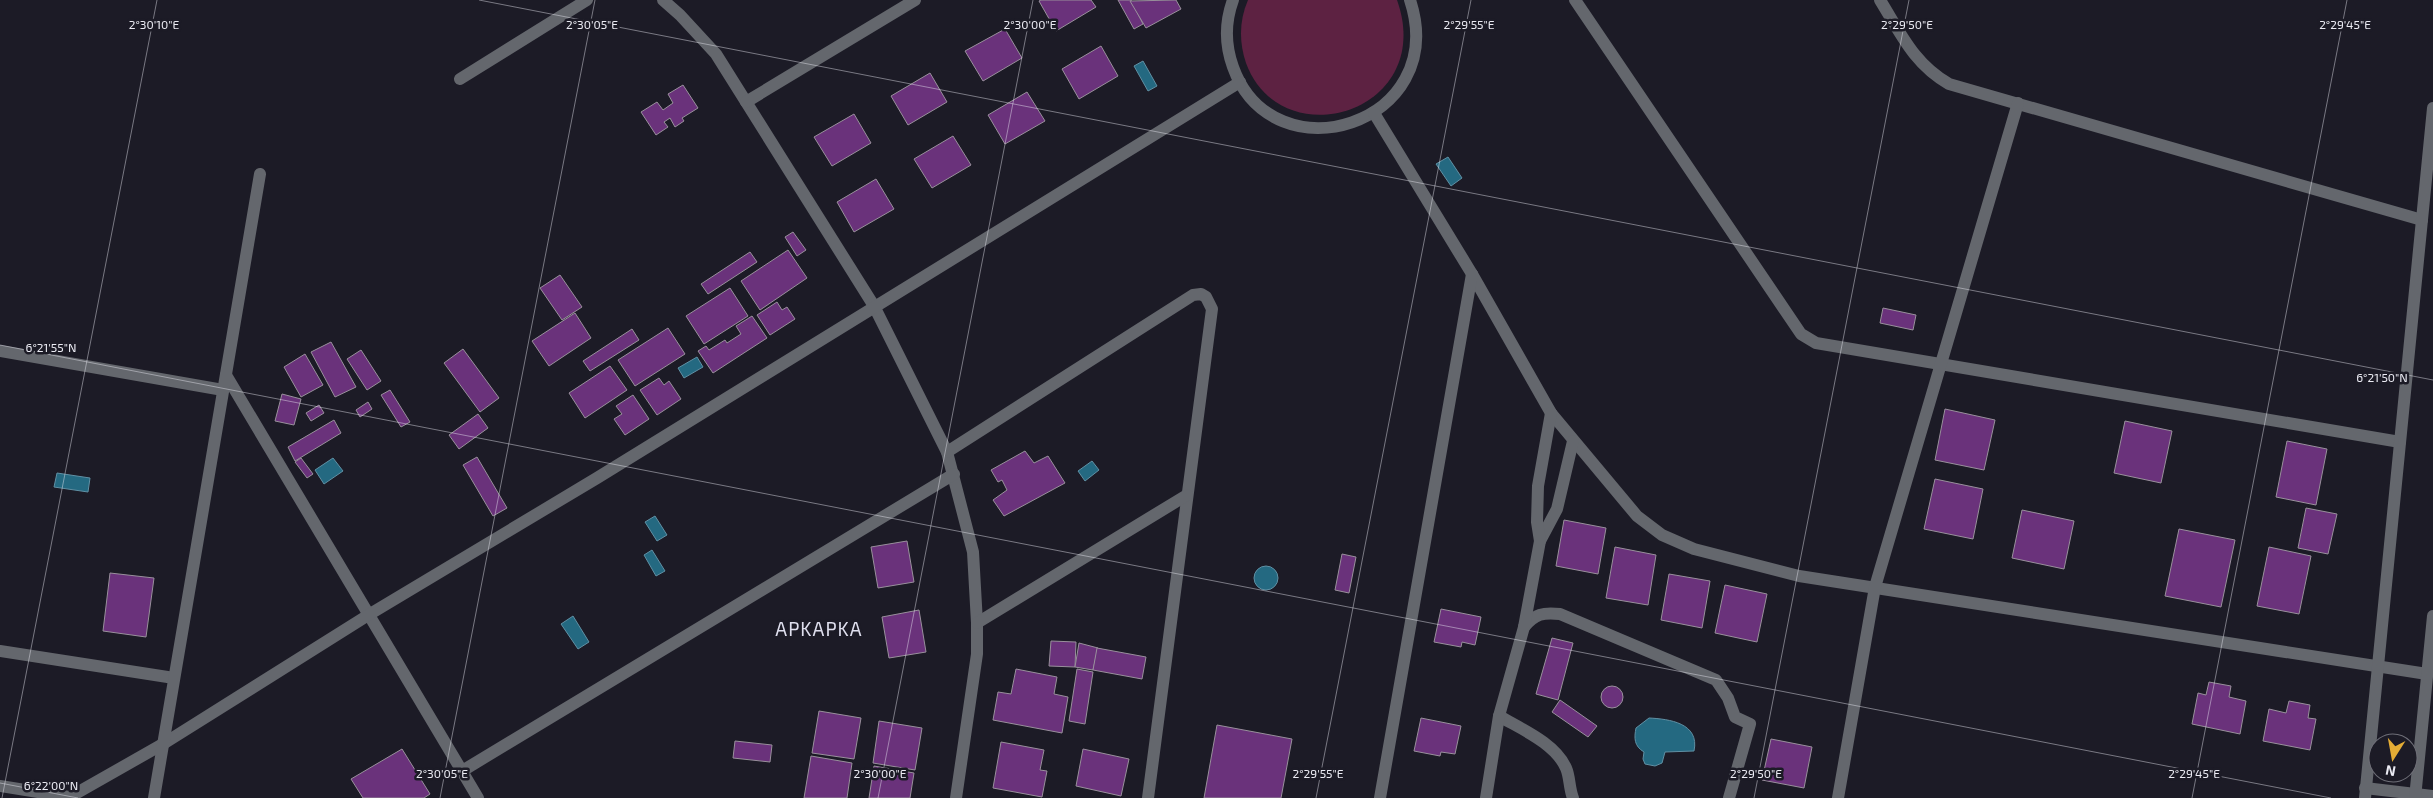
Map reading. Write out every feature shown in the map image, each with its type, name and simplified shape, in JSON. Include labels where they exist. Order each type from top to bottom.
[{"type":"street","points":[[460,79],[587,0]]},
{"type":"street","points":[[663,0],[716,54],[874,306],[948,452],[973,552],[977,623],[977,654],[956,798]]},
{"type":"street","points":[[746,102],[915,0]]},
{"type":"street","points":[[1233,0],[1227,23],[1227,40],[1229,56],[1240,82],[1253,99],[1265,110],[1295,124],[1327,128],[1352,123],[1374,113],[1398,90],[1407,76],[1412,61],[1416,28],[1410,0]]},
{"type":"street","points":[[1575,0],[1801,334],[1816,343],[1941,366],[2400,442]]},
{"type":"street","points":[[1880,0],[1915,58],[1931,74],[1949,84],[2422,220]]},
{"type":"street","points":[[0,786],[68,798],[163,744],[370,614],[597,478],[1240,82]]},
{"type":"street","points":[[1838,798],[1875,587],[2018,103]]},
{"type":"street","points":[[2433,111],[2365,793],[2433,796]]},
{"type":"street","points":[[1374,113],[1472,274],[1550,413],[1637,516],[1662,535],[1694,549],[1770,570],[2427,674]]},
{"type":"street","points":[[154,798],[260,174]]},
{"type":"street","points":[[1380,798],[1472,274]]},
{"type":"street","points":[[948,452],[1169,309],[1194,295],[1201,294],[1206,297],[1212,310],[1148,798]]},
{"type":"street","points":[[0,351],[223,390]]},
{"type":"street","points":[[226,375],[478,798]]},
{"type":"street","points":[[1540,540],[1537,522],[1537,494],[1550,413]]},
{"type":"street","points":[[1486,798],[1499,716],[1524,627],[1540,540],[1557,509],[1573,441]]},
{"type":"street","points":[[462,771],[954,474]]},
{"type":"street","points":[[977,623],[1187,495]]},
{"type":"street","points":[[1524,627],[1538,614],[1546,612],[1560,614],[1716,680],[1728,698],[1735,717],[1750,724],[1729,798]]},
{"type":"street","points":[[2415,796],[2433,617]]},
{"type":"street","points":[[0,651],[174,678]]},
{"type":"street","points":[[1499,716],[1537,739],[1552,752],[1566,768],[1569,789],[1573,798]]},
{"type":"shaded area","points":[[1248,0],[1397,0],[1403,39],[1395,71],[1376,94],[1350,110],[1320,115],[1290,109],[1264,92],[1246,63],[1241,32]]},
{"type":"water","points":[[1143,61],[1157,86],[1148,91],[1134,66]]},
{"type":"water","points":[[1448,157],[1462,178],[1451,186],[1436,164]]},
{"type":"water","points":[[697,357],[703,367],[684,378],[678,368]]},
{"type":"water","points":[[333,458],[343,471],[324,484],[315,470]]},
{"type":"water","points":[[1092,461],[1099,470],[1085,481],[1078,471]]},
{"type":"water","points":[[57,473],[90,478],[88,492],[54,487]]},
{"type":"water","points":[[655,516],[667,535],[657,541],[645,522]]},
{"type":"water","points":[[652,550],[665,571],[656,576],[644,555]]},
{"type":"water","points":[[1266,566],[1275,569],[1278,578],[1275,587],[1266,590],[1257,587],[1254,578],[1257,569]]},
{"type":"water","points":[[573,616],[589,642],[578,649],[561,624]]},
{"type":"water","points":[[1649,718],[1674,721],[1688,729],[1695,742],[1694,751],[1665,752],[1662,763],[1655,766],[1645,764],[1643,759],[1644,752],[1637,744],[1635,735],[1636,728]]},
{"type":"building","points":[[1091,0],[1096,7],[1056,31],[1039,1]]},
{"type":"building","points":[[1118,0],[1131,0],[1143,24],[1134,29]]},
{"type":"building","points":[[1176,0],[1181,9],[1146,28],[1130,1]]},
{"type":"building","points":[[1005,29],[1022,58],[983,81],[965,51]]},
{"type":"building","points":[[1101,46],[1118,76],[1079,99],[1062,69]]},
{"type":"building","points":[[930,73],[947,102],[908,125],[891,96]]},
{"type":"building","points":[[683,85],[698,108],[682,118],[684,121],[675,127],[670,118],[664,122],[668,127],[656,135],[641,112],[657,102],[663,110],[673,103],[668,94]]},
{"type":"building","points":[[1027,92],[1045,121],[1005,144],[988,115]]},
{"type":"building","points":[[854,114],[871,143],[832,166],[814,137]]},
{"type":"building","points":[[953,136],[971,165],[932,188],[914,159]]},
{"type":"building","points":[[876,179],[894,209],[854,232],[837,202]]},
{"type":"building","points":[[793,232],[806,250],[797,256],[785,237]]},
{"type":"building","points":[[788,250],[807,278],[760,310],[741,281]]},
{"type":"building","points":[[750,252],[757,262],[708,294],[701,284]]},
{"type":"building","points":[[560,275],[582,307],[562,320],[540,288]]},
{"type":"building","points":[[730,288],[748,316],[704,344],[686,316]]},
{"type":"building","points":[[777,302],[782,310],[787,307],[795,319],[770,335],[757,315]]},
{"type":"building","points":[[1883,308],[1916,315],[1913,330],[1880,323]]},
{"type":"building","points":[[575,313],[591,338],[549,366],[532,341]]},
{"type":"building","points":[[752,316],[767,338],[713,373],[698,351],[706,346],[709,350],[725,340],[727,343],[741,334],[736,326]]},
{"type":"building","points":[[668,328],[685,354],[635,386],[618,360]]},
{"type":"building","points":[[632,329],[639,340],[590,371],[583,361]]},
{"type":"building","points":[[331,342],[356,387],[335,397],[311,352]]},
{"type":"building","points":[[463,349],[499,398],[480,412],[444,363]]},
{"type":"building","points":[[361,350],[381,381],[367,390],[347,359]]},
{"type":"building","points":[[305,354],[323,385],[301,397],[284,367]]},
{"type":"building","points":[[610,366],[627,390],[585,418],[569,393]]},
{"type":"building","points":[[659,378],[664,385],[669,381],[681,399],[657,415],[640,390]]},
{"type":"building","points":[[390,390],[410,422],[401,427],[381,395]]},
{"type":"building","points":[[282,394],[301,399],[294,425],[275,421]]},
{"type":"building","points":[[633,395],[649,419],[625,435],[614,419],[622,414],[616,406]]},
{"type":"building","points":[[368,402],[372,409],[360,417],[356,410]]},
{"type":"building","points":[[319,405],[324,413],[311,421],[306,413]]},
{"type":"building","points":[[1945,409],[1995,420],[1984,470],[1935,460]]},
{"type":"building","points":[[478,414],[488,428],[459,449],[449,435]]},
{"type":"building","points":[[334,420],[341,433],[295,461],[288,447]]},
{"type":"building","points":[[2125,421],[2172,431],[2161,483],[2114,473]]},
{"type":"building","points":[[2287,441],[2327,449],[2316,505],[2276,497]]},
{"type":"building","points":[[1025,451],[1034,463],[1048,456],[1065,483],[1004,516],[993,500],[1007,490],[1002,480],[998,482],[991,470]]},
{"type":"building","points":[[477,457],[507,508],[493,516],[463,465]]},
{"type":"building","points":[[301,458],[313,474],[307,478],[295,462]]},
{"type":"building","points":[[1935,479],[1983,489],[1973,539],[1924,529]]},
{"type":"building","points":[[2306,508],[2337,514],[2328,554],[2298,548]]},
{"type":"building","points":[[2022,510],[2074,521],[2064,569],[2012,558]]},
{"type":"building","points":[[1564,520],[1606,528],[1598,574],[1556,566]]},
{"type":"building","points":[[2179,529],[2235,540],[2221,607],[2165,596]]},
{"type":"building","points":[[907,541],[914,582],[878,588],[871,547]]},
{"type":"building","points":[[1615,547],[1656,555],[1648,605],[1606,598]]},
{"type":"building","points":[[2269,547],[2311,556],[2299,614],[2257,606]]},
{"type":"building","points":[[1342,554],[1356,557],[1349,593],[1335,590]]},
{"type":"building","points":[[110,573],[154,578],[146,637],[103,631]]},
{"type":"building","points":[[1669,574],[1710,581],[1702,628],[1661,620]]},
{"type":"building","points":[[1725,585],[1767,594],[1757,642],[1715,633]]},
{"type":"building","points":[[1441,609],[1481,617],[1475,645],[1462,642],[1461,647],[1434,642]]},
{"type":"building","points":[[919,610],[926,652],[889,658],[882,617]]},
{"type":"building","points":[[1552,638],[1573,643],[1558,700],[1536,694]]},
{"type":"building","points":[[1051,641],[1076,642],[1075,667],[1049,666]]},
{"type":"building","points":[[1079,643],[1098,648],[1093,670],[1075,667]]},
{"type":"building","points":[[1097,648],[1146,657],[1142,679],[1093,670]]},
{"type":"building","points":[[1016,669],[1057,677],[1054,694],[1068,697],[1062,733],[993,720],[998,692],[1011,694]]},
{"type":"building","points":[[1077,669],[1093,672],[1085,724],[1069,721]]},
{"type":"building","points":[[2209,682],[2231,686],[2229,697],[2246,701],[2240,734],[2192,724],[2198,693],[2206,695]]},
{"type":"building","points":[[1612,686],[1620,689],[1623,697],[1620,705],[1612,708],[1604,705],[1601,697],[1604,689]]},
{"type":"building","points":[[1560,700],[1597,726],[1588,737],[1552,712]]},
{"type":"building","points":[[2289,701],[2310,705],[2308,718],[2316,719],[2310,750],[2263,741],[2269,709],[2286,713]]},
{"type":"building","points":[[819,711],[861,718],[854,759],[812,753]]},
{"type":"building","points":[[1421,718],[1461,726],[1455,754],[1441,752],[1440,756],[1414,751]]},
{"type":"building","points":[[879,721],[922,728],[915,770],[873,763]]},
{"type":"building","points":[[1217,725],[1292,739],[1281,798],[1204,798]]},
{"type":"building","points":[[1771,739],[1812,747],[1804,788],[1762,780]]},
{"type":"building","points":[[735,741],[772,745],[770,762],[733,758]]},
{"type":"building","points":[[1001,742],[1044,750],[1040,770],[1047,771],[1042,797],[993,788]]},
{"type":"building","points":[[402,749],[430,794],[424,798],[363,798],[351,779]]},
{"type":"building","points":[[1083,749],[1129,759],[1121,796],[1076,786]]},
{"type":"building","points":[[811,756],[852,763],[847,798],[804,798]]},
{"type":"building","points":[[874,766],[914,773],[910,798],[869,798]]},
{"type":"district","name":"APKAPKA","points":[[819,628]]}]
